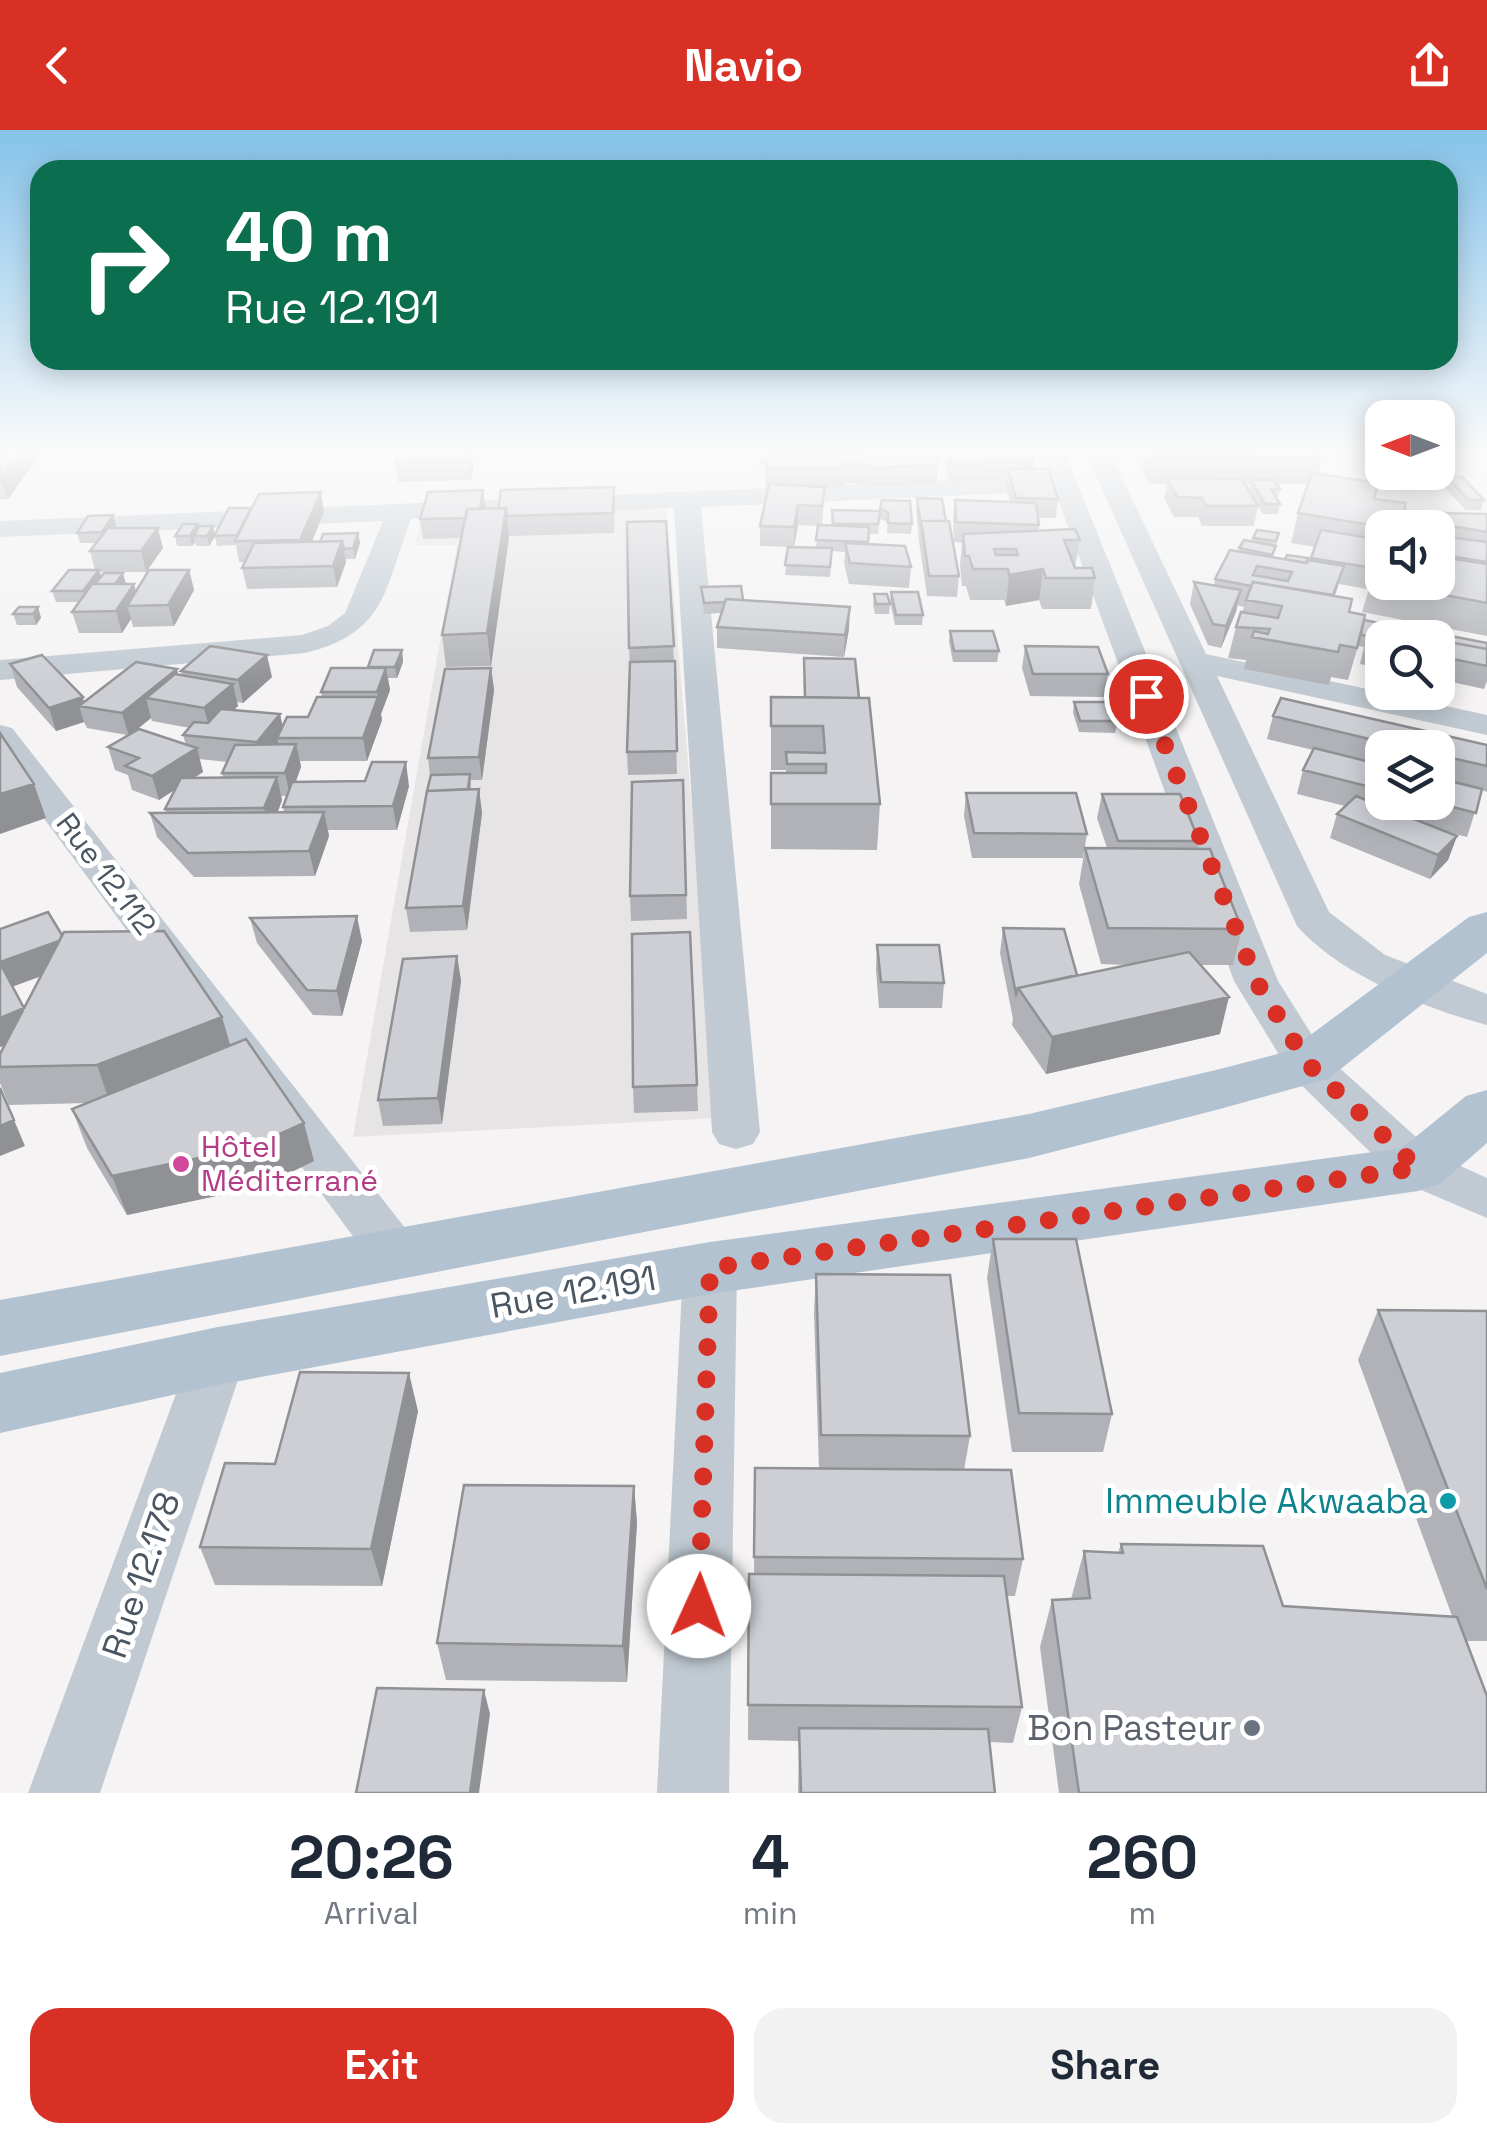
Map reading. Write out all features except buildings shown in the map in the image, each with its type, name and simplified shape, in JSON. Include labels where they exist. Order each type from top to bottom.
[{"type":"main road","points":[[0,1328],[1088,1124],[1308,1064],[1487,928]]},
{"type":"main road","points":[[1418,1168],[1487,1111]]},
{"type":"main road","name":"Rue 12.191","points":[[0,1403],[218,1356],[710,1268],[1418,1168]]},
{"type":"street","points":[[0,670],[305,644],[339,634],[359,618],[393,531]]},
{"type":"street","points":[[690,531],[736,1132]]},
{"type":"street","points":[[1082,531],[1256,981],[1308,1064],[1418,1168],[1487,1199]]},
{"type":"street","points":[[1135,531],[1311,917],[1329,940],[1359,960],[1410,983],[1458,996],[1487,1011]]},
{"type":"street","points":[[1198,662],[1487,725]]},
{"type":"street","name":"Rue 12.112","points":[[0,735],[394,1252]]},
{"type":"street","points":[[693,1793],[710,1268]]},
{"type":"street","name":"Rue 12.178","points":[[64,1793],[218,1356]]},
{"type":"shaded area","points":[[418,531],[668,531],[718,1118],[353,1137],[457,545],[415,545]]},
{"type":"place","name":"Hôtel Méditerrané","points":[[181,1164]]},
{"type":"place","name":"Immeuble Akwaaba","points":[[1448,1501]]},
{"type":"place","name":"Bon Pasteur","points":[[1252,1728]]},
{"type":"route","points":[[699,1606],[710,1268],[1418,1168],[1308,1064],[1256,981],[1146,696]]}]
